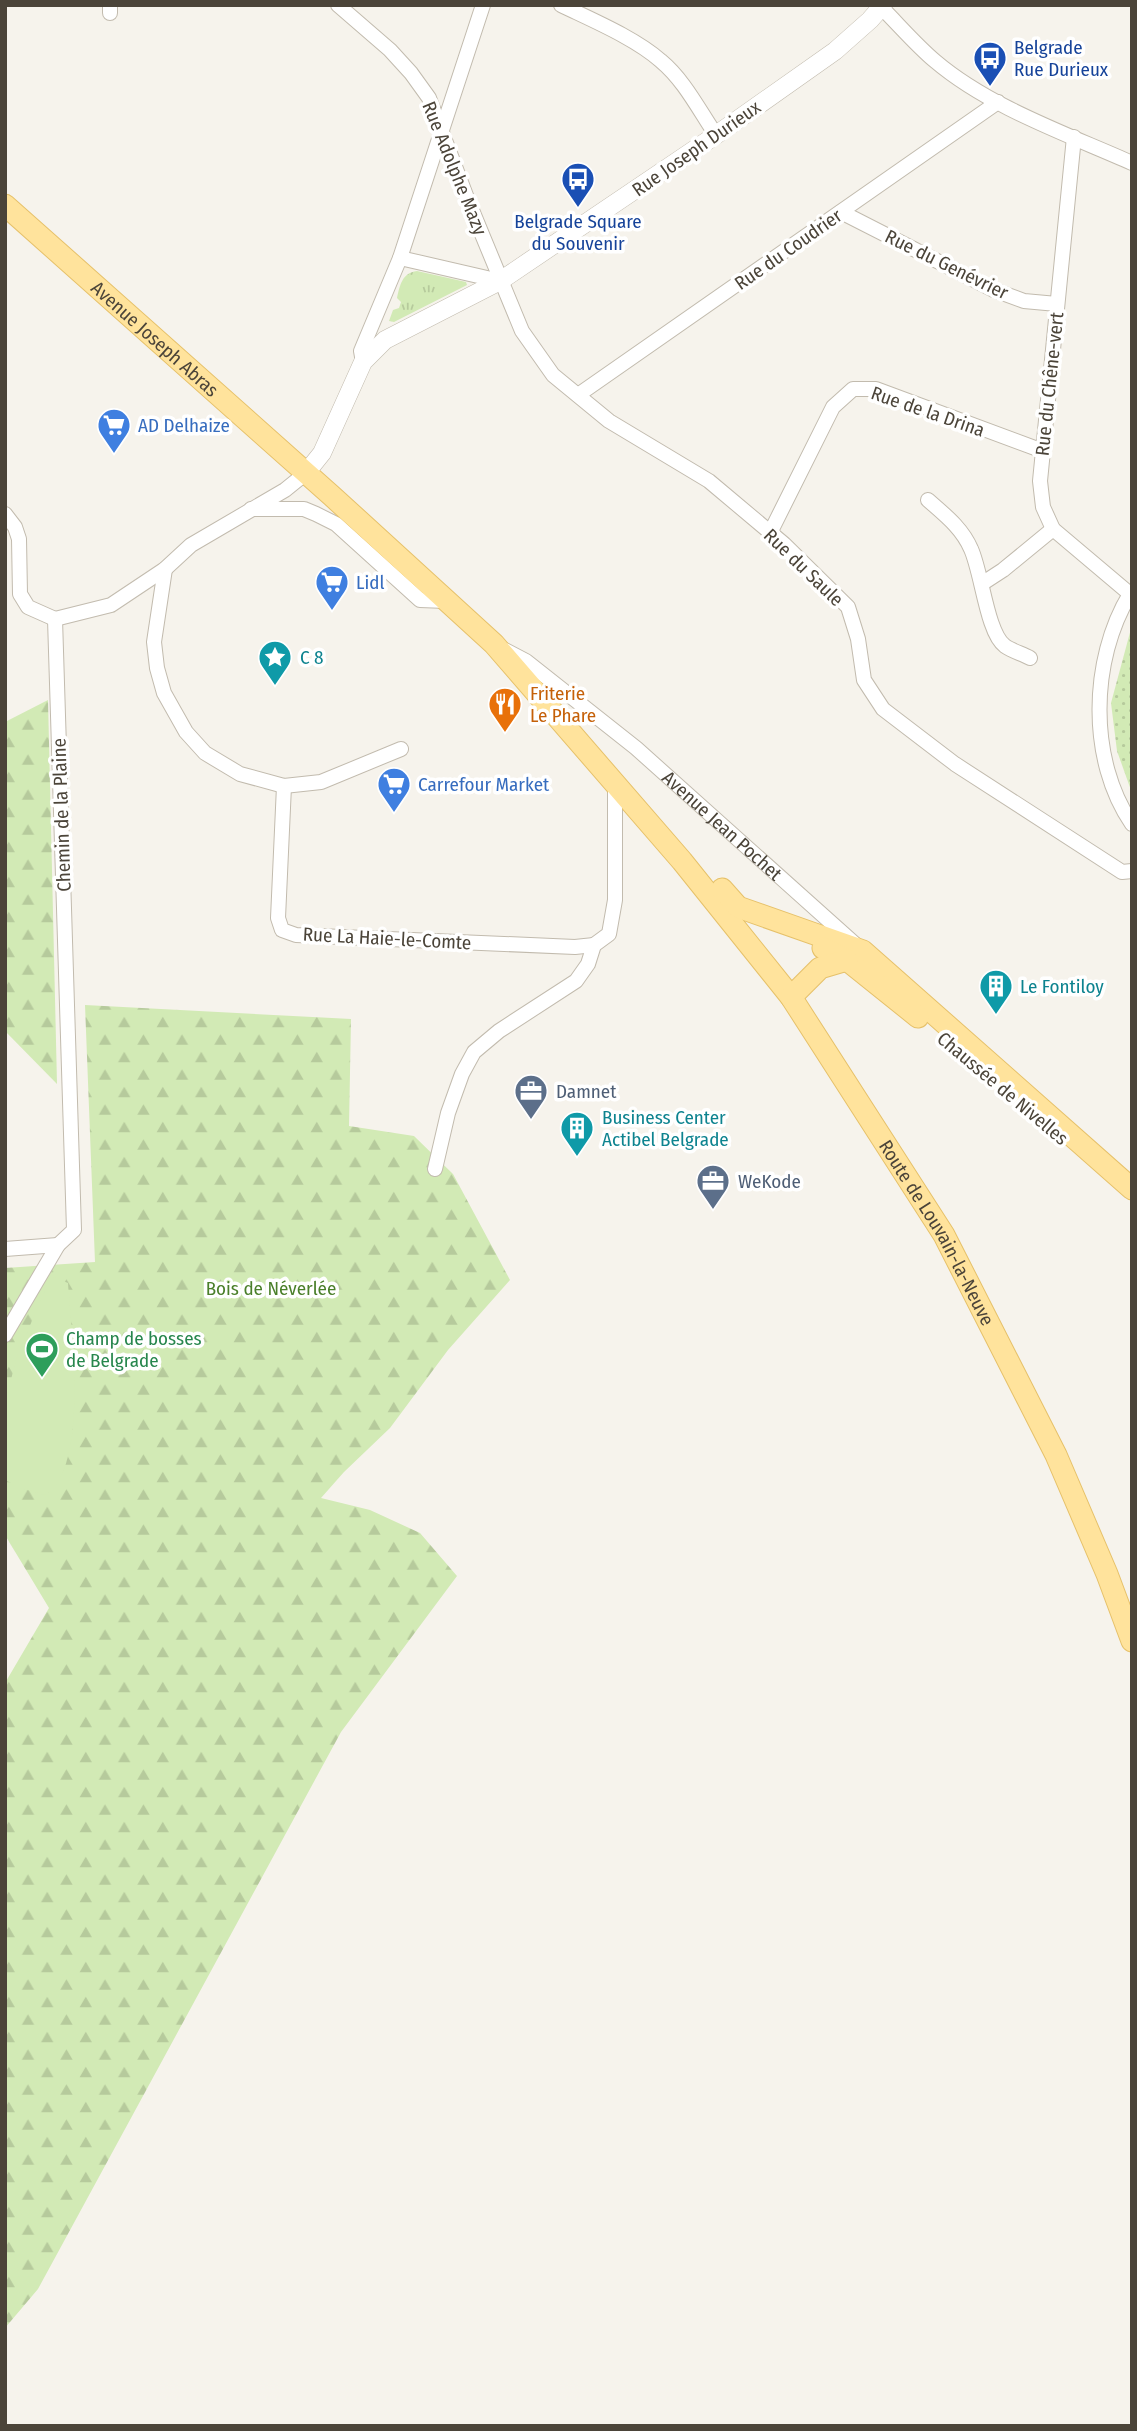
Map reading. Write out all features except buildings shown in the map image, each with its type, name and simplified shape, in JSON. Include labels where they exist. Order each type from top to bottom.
[{"type":"main road","name":"Avenue Joseph Abras","points":[[5,205],[306,473]]},
{"type":"main road","name":"Avenue Jean Pochet","points":[[306,473],[494,645]]},
{"type":"main road","points":[[494,645],[615,783]]},
{"type":"main road","name":"Route de Louvain-la-Neuve","points":[[615,783],[725,913],[791,997],[944,1235],[1056,1455],[1107,1574],[1132,1641]]},
{"type":"main road","points":[[682,861],[702,868],[738,907],[855,956]]},
{"type":"main road","points":[[725,913],[855,956]]},
{"type":"main road","name":"Avenue Jean Pochet","points":[[855,956],[1132,1189]]},
{"type":"main road","points":[[791,997],[820,968],[855,956]]},
{"type":"main road","name":"Chaussée de Nivelles","points":[[855,956],[874,981],[1132,1195]]},
{"type":"street","name":"Rue Adolphe Mazy","points":[[338,5],[390,50],[411,72],[429,98],[500,281]]},
{"type":"street","points":[[5,514],[15,527],[19,539],[20,594],[28,607],[55,619],[111,605],[165,569],[191,545],[285,490],[306,473],[322,453],[363,362],[361,351],[400,258],[483,5]]},
{"type":"street","points":[[561,5],[637,44],[662,61],[716,135]]},
{"type":"street","points":[[882,6],[934,61],[998,102],[1132,163]]},
{"type":"street","name":"Rue Joseph Durieux","points":[[363,362],[385,340],[500,281],[716,135],[835,51],[882,6]]},
{"type":"street","name":"Rue du Coudrier","points":[[578,396],[998,102]]},
{"type":"street","name":"Rue du Chêne-vert","points":[[1053,529],[1043,507],[1040,481],[1074,137]]},
{"type":"street","name":"Rue du Genévrier","points":[[841,212],[994,290],[1024,301],[1057,304]]},
{"type":"street","points":[[400,258],[500,281]]},
{"type":"street","name":"Rue du Saule","points":[[500,281],[522,331],[553,374],[609,421],[709,481],[770,533],[848,607],[858,639],[864,680],[883,709],[966,771],[1122,872],[1132,871]]},
{"type":"street","name":"Rue de la Drina","points":[[770,533],[833,407],[853,389],[876,389],[1043,451]]},
{"type":"street","points":[[928,500],[958,526],[971,548],[983,583],[990,623],[1004,645],[1030,658]]},
{"type":"street","points":[[249,509],[304,509],[316,514],[336,524],[420,600],[446,601]]},
{"type":"street","points":[[983,583],[1053,529],[1131,594],[1121,608],[1102,671],[1098,725],[1107,773],[1132,824]]},
{"type":"street","points":[[165,569],[154,642],[157,668],[164,693],[186,732],[205,753],[240,774],[284,786],[321,782],[401,749]]},
{"type":"street","name":"Chemin de la Plaine","points":[[5,1335],[58,1245],[74,1230],[55,619]]},
{"type":"street","name":"Avenue Jean Pochet","points":[[494,645],[526,661],[636,748],[855,956]]},
{"type":"street","points":[[435,1169],[453,1100],[462,1074],[474,1052],[499,1031],[576,981],[588,964],[594,945],[609,934],[615,900],[615,783]]},
{"type":"street","name":"Rue La Haie-le-Comte","points":[[284,786],[278,918],[282,930],[296,935],[575,947],[594,945]]},
{"type":"street","points":[[5,1249],[58,1245]]},
{"type":"green space","points":[[417,271],[466,282],[467,285],[394,322],[389,321],[393,310],[399,308],[401,302],[397,298],[402,280]]},
{"type":"green space","points":[[1132,625],[1132,793],[1117,751],[1111,703]]},
{"type":"green space","points":[[48,700],[57,1084],[5,1031],[5,722]]},
{"type":"green space","name":"Bois de Néverlée","points":[[85,1005],[351,1019],[349,1126],[414,1136],[453,1174],[510,1280],[448,1350],[390,1428],[321,1498],[370,1510],[420,1533],[457,1576],[341,1732],[38,2289],[5,2328],[5,1683],[49,1608],[5,1535],[5,1268],[95,1262]]},
{"type":"green space","name":"Champ de bosses de Belgrade","points":[[51,1276],[68,1283],[74,1396],[73,1428],[68,1457],[59,1480],[45,1495],[5,1480],[5,1403],[17,1356]]},
{"type":"place","name":"Belgrade Rue Durieux","points":[[990,88]]},
{"type":"place","name":"Belgrade Square du Souvenir","points":[[578,209]]},
{"type":"place","name":"AD Delhaize","points":[[114,455]]},
{"type":"place","name":"Lidl","points":[[332,612]]},
{"type":"place","name":"C 8","points":[[275,687]]},
{"type":"place","name":"Friterie Le Phare","points":[[505,734]]},
{"type":"place","name":"Carrefour Market","points":[[394,814]]},
{"type":"place","name":"Le Fontiloy","points":[[996,1016]]},
{"type":"place","name":"Damnet","points":[[531,1121]]},
{"type":"place","name":"Business Center Actibel Belgrade","points":[[577,1158]]},
{"type":"place","name":"WeKode","points":[[713,1211]]},
{"type":"place","name":"Champ de bosses de Belgrade","points":[[42,1379]]}]
